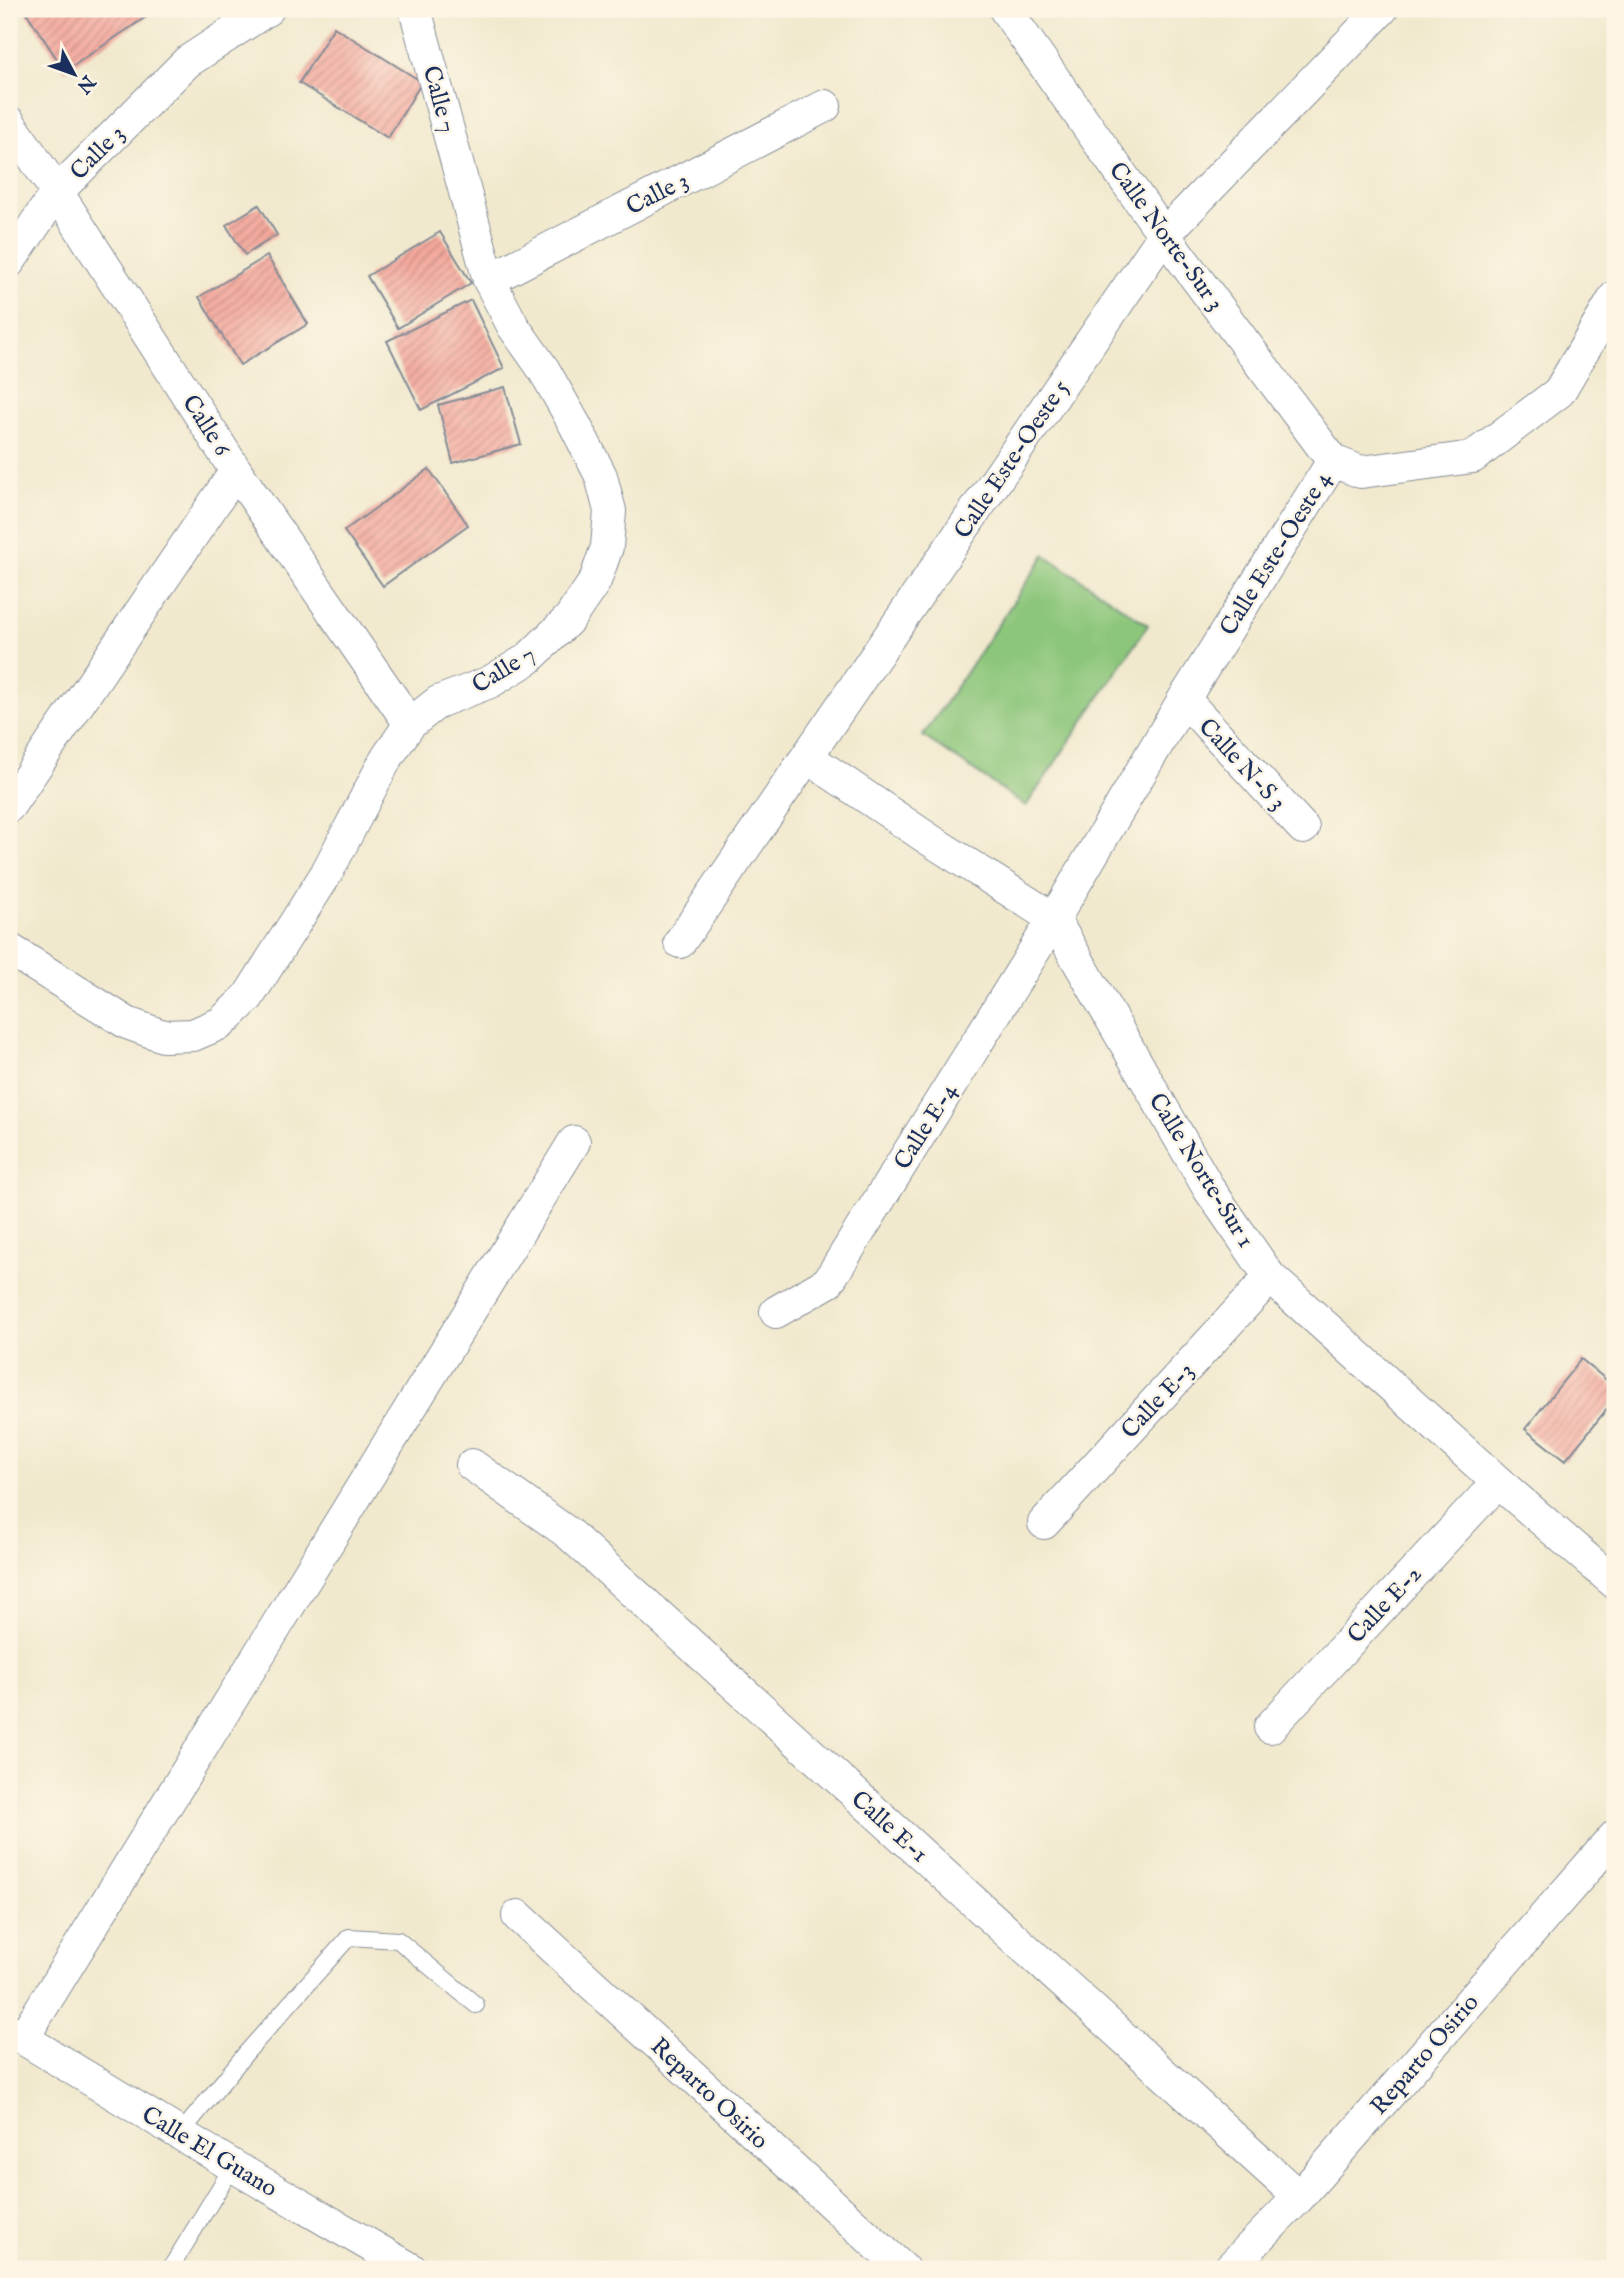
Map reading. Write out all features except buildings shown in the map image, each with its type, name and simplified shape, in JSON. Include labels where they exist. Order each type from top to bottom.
[{"type":"street","name":"Calle 3","points":[[9,262],[57,192],[187,62],[268,9]]},
{"type":"street","name":"Calle 7","points":[[9,949],[127,1023],[163,1036],[193,1035],[221,1023],[248,997],[326,874],[386,759],[410,724],[438,702],[490,682],[528,659],[569,619],[595,581],[607,547],[610,511],[601,476],[544,370],[513,326],[489,280],[415,9]]},
{"type":"street","name":"Calle Norte-Sur 3","points":[[1004,9],[1164,234],[1333,461]]},
{"type":"street","name":"Calle Este-Oeste 5","points":[[680,942],[1164,234],[1382,9]]},
{"type":"street","name":"Calle 3","points":[[489,280],[825,106]]},
{"type":"street","name":"Calle 6","points":[[9,122],[236,471],[410,724]]},
{"type":"street","name":"Calle Este-Oeste 4","points":[[1054,919],[1184,699],[1333,461],[1361,472],[1473,457],[1559,392],[1615,297]]},
{"type":"street","points":[[9,806],[236,471]]},
{"type":"street","name":"Calle N-S 3","points":[[1184,699],[1303,828]]},
{"type":"street","name":"Calle Norte-Sur 1","points":[[807,757],[1054,919],[1209,1189],[1270,1277],[1615,1583]]},
{"type":"street","name":"Calle E-4","points":[[776,1312],[828,1282],[1054,919]]},
{"type":"street","points":[[16,2034],[574,1142]]},
{"type":"street","name":"Calle E-3","points":[[1044,1523],[1270,1277]]},
{"type":"street","name":"Calle E-1","points":[[472,1465],[568,1533],[1299,2197]]},
{"type":"street","name":"Calle E-2","points":[[1270,1727],[1498,1482]]},
{"type":"street","name":"Reparto Osirio","points":[[1229,2269],[1299,2197],[1615,1836]]},
{"type":"street","name":"Reparto Osirio","points":[[518,1916],[903,2269]]},
{"type":"street","name":"Calle El Guano","points":[[16,2034],[233,2166],[411,2269]]},
{"type":"lane","points":[[181,2133],[254,2043],[349,1937],[398,1940],[476,2005]]},
{"type":"lane","points":[[170,2269],[233,2166]]},
{"type":"green space","points":[[1045,555],[1148,625],[1026,806],[923,736]]}]
